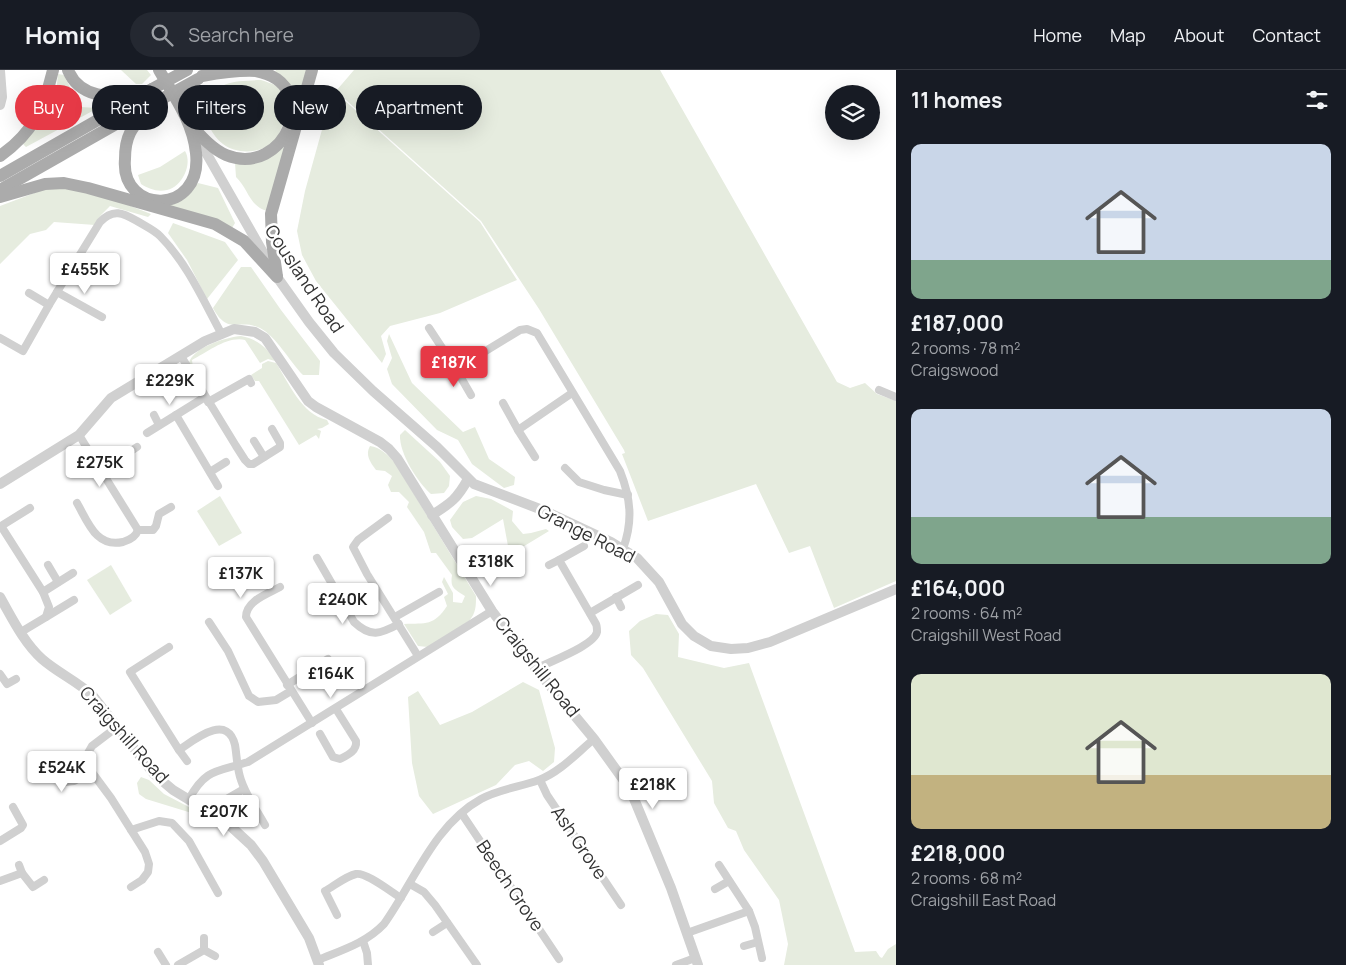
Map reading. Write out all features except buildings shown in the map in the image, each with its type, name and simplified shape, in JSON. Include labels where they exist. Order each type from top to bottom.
[{"type":"main road","points":[[0,156],[24,137],[33,125],[46,96],[53,70]]},
{"type":"main road","points":[[68,70],[80,86],[92,92]]},
{"type":"main road","name":"Cousland Road","points":[[159,70],[178,104]]},
{"type":"main road","points":[[168,85],[187,70]]},
{"type":"main road","points":[[277,276],[272,242],[272,214],[312,70]]},
{"type":"main road","points":[[168,90],[204,75],[235,71],[255,71],[272,76],[282,83],[292,104],[292,118],[283,139],[276,148],[260,157],[248,159],[225,155],[215,149],[195,130]]},
{"type":"main road","points":[[0,176],[92,128]]},
{"type":"main road","points":[[0,190],[98,130]]},
{"type":"main road","points":[[132,130],[125,149],[124,163],[126,175],[132,188],[140,195],[148,198],[166,200],[178,197],[189,188],[195,175],[197,163],[191,130]]},
{"type":"main road","points":[[0,198],[45,184],[64,183],[88,188],[215,224],[244,240],[277,276]]},
{"type":"street","points":[[0,71],[2,97],[0,105]]},
{"type":"street","name":"Cousland Road","points":[[192,130],[277,276],[309,322],[334,353],[373,392],[437,447],[468,479]]},
{"type":"street","points":[[0,338],[23,351],[100,222],[106,216],[120,213],[127,215],[158,235],[179,257],[221,334]]},
{"type":"street","points":[[57,292],[102,317]]},
{"type":"street","points":[[29,293],[49,305]]},
{"type":"street","points":[[429,328],[471,395]]},
{"type":"street","name":"Craigshill Road","points":[[0,484],[79,435],[111,398],[221,334],[234,329],[246,330],[266,338],[304,397],[316,407],[380,442],[389,449],[403,468],[492,611],[616,768],[634,796],[671,888],[697,961]]},
{"type":"street","points":[[456,369],[520,330],[527,329],[536,333],[620,471],[628,495],[630,518],[629,533],[623,549]]},
{"type":"street","points":[[181,356],[206,400],[249,464],[253,464],[280,447],[280,443],[272,429]]},
{"type":"street","points":[[147,432],[176,415],[249,379],[251,383]]},
{"type":"street","points":[[879,390],[896,397]]},
{"type":"street","points":[[518,430],[572,393]]},
{"type":"street","points":[[503,403],[535,457]]},
{"type":"street","points":[[176,415],[218,486]]},
{"type":"street","points":[[154,416],[159,425]]},
{"type":"street","points":[[79,435],[138,530]]},
{"type":"street","points":[[254,441],[264,457]]},
{"type":"street","points":[[102,470],[137,447]]},
{"type":"street","points":[[210,472],[226,462]]},
{"type":"street","points":[[565,468],[579,482],[628,495]]},
{"type":"street","points":[[432,515],[451,504],[460,494],[468,479]]},
{"type":"street","name":"Grange Road","points":[[468,479],[474,484],[545,511],[623,549],[637,558],[659,582],[682,624],[694,636],[712,646],[731,649],[748,648],[770,642],[896,589]]},
{"type":"street","points":[[77,503],[98,537],[107,542],[115,544],[128,540],[137,534],[138,530]]},
{"type":"street","points":[[138,530],[153,530],[159,514],[171,507]]},
{"type":"street","points":[[30,508],[1,526],[43,592],[49,607],[46,616]]},
{"type":"street","points":[[388,518],[358,540],[353,547],[367,574],[418,656]]},
{"type":"street","points":[[549,565],[584,546]]},
{"type":"street","points":[[317,558],[354,622],[369,633],[377,633],[439,592]]},
{"type":"street","points":[[536,669],[563,657],[594,638],[598,632],[596,624],[559,560]]},
{"type":"street","points":[[48,565],[58,582]]},
{"type":"street","points":[[43,592],[73,574]]},
{"type":"street","points":[[590,613],[638,585]]},
{"type":"street","points":[[280,587],[251,604],[246,612],[246,618],[312,723]]},
{"type":"street","name":"Craigshill Road","points":[[0,597],[37,655],[96,699],[154,774],[173,790],[226,822],[251,845],[309,938],[319,962]]},
{"type":"street","points":[[616,598],[622,606]]},
{"type":"street","points":[[21,632],[74,600]]},
{"type":"street","points":[[189,799],[197,784],[211,772],[248,762],[492,611]]},
{"type":"street","points":[[209,622],[228,651],[250,696],[258,702],[276,700],[328,659]]},
{"type":"street","points":[[169,647],[130,672],[187,761]]},
{"type":"street","points":[[0,674],[7,684],[16,679]]},
{"type":"street","points":[[320,734],[333,757],[340,759],[352,753],[356,740],[336,709]]},
{"type":"street","points":[[117,727],[92,746],[88,753],[88,761],[91,771],[111,798],[145,852],[149,864],[148,872],[142,880],[131,887]]},
{"type":"street","points":[[179,750],[211,730],[220,729],[228,732],[234,743],[237,766],[244,789],[265,824]]},
{"type":"street","points":[[319,962],[363,941],[384,924],[448,826],[462,814],[482,799],[509,788],[540,780],[564,765],[594,739]]},
{"type":"street","points":[[47,760],[56,775],[65,782],[74,781],[91,771]]},
{"type":"street","name":"Ash Grove","points":[[540,780],[546,795],[621,905]]},
{"type":"street","points":[[225,800],[244,789]]},
{"type":"street","points":[[0,841],[23,825],[13,807]]},
{"type":"street","name":"Beech Grove","points":[[462,814],[559,959]]},
{"type":"street","points":[[131,830],[159,821],[172,823],[189,841],[218,892]]},
{"type":"street","points":[[18,865],[34,887],[44,880]]},
{"type":"street","points":[[719,865],[749,911],[762,958]]},
{"type":"street","points":[[0,881],[22,873]]},
{"type":"street","points":[[337,915],[325,892],[354,874],[368,877],[401,898]]},
{"type":"street","points":[[715,889],[729,881]]},
{"type":"street","points":[[410,884],[424,892],[477,965]]},
{"type":"street","points":[[686,933],[749,911]]},
{"type":"street","points":[[433,932],[447,923]]},
{"type":"street","points":[[204,938],[204,950]]},
{"type":"street","points":[[363,941],[368,965]]},
{"type":"street","points":[[744,946],[758,942]]},
{"type":"street","points":[[204,950],[215,956]]},
{"type":"street","points":[[178,965],[204,950]]},
{"type":"street","points":[[158,952],[166,965]]},
{"type":"street","points":[[676,965],[697,961]]},
{"type":"shaded area","points":[[121,70],[147,70],[151,75],[142,84],[136,84]]},
{"type":"shaded area","points":[[276,70],[310,70],[305,85],[284,85],[275,72]]},
{"type":"shaded area","points":[[354,70],[660,70],[837,382],[850,388],[865,383],[877,394],[896,401],[896,581],[834,608],[810,546],[789,553],[756,484],[648,521],[622,454],[625,453],[624,450],[539,309],[481,221],[380,130],[482,130],[482,85],[356,85],[356,109],[346,100],[346,85],[341,85]]},
{"type":"shaded area","points":[[58,74],[64,75],[69,85],[57,85]]},
{"type":"shaded area","points":[[261,80],[274,85],[274,130],[281,130],[276,139],[265,148],[250,151],[235,150],[219,141],[211,130],[264,130],[264,85],[224,85],[242,81]]},
{"type":"shaded area","points":[[346,102],[356,111],[356,130],[378,130],[480,222],[517,280],[440,313],[390,326],[381,336],[386,354],[382,363],[316,281],[302,255],[297,231],[305,191],[322,130],[346,130]]},
{"type":"shaded area","points":[[82,107],[92,108],[92,111],[82,117]]},
{"type":"shaded area","points":[[34,130],[57,130],[26,147],[23,144]]},
{"type":"shaded area","points":[[287,144],[268,211],[262,209],[253,202],[236,177],[235,163],[250,162],[269,157]]},
{"type":"shaded area","points":[[185,151],[188,162],[185,174],[172,188],[160,191],[150,189],[141,184],[138,175],[160,167]]},
{"type":"shaded area","points":[[198,183],[218,188],[235,223],[232,228],[170,206],[171,202],[183,199]]},
{"type":"shaded area","points":[[67,188],[95,192],[151,214],[148,217],[110,206],[95,225],[54,222],[46,230],[30,234],[0,264],[0,206],[45,189]]},
{"type":"shaded area","points":[[173,223],[225,242],[238,260],[207,299],[187,260],[168,233]]},
{"type":"shaded area","points":[[241,267],[251,267],[320,361],[319,375],[303,375],[272,337],[260,328],[253,325],[229,324],[218,316],[213,308]]},
{"type":"shaded area","points":[[389,334],[412,383],[463,432],[475,427],[489,459],[515,477],[514,485],[504,488],[472,464],[458,440],[437,430],[392,384],[387,369],[392,358],[387,341]]},
{"type":"shaded area","points":[[241,336],[261,344],[275,361],[268,359],[260,363],[245,340],[238,339],[225,342],[192,360],[193,368],[189,363],[197,352],[211,344]]},
{"type":"shaded area","points":[[268,361],[276,363],[303,405],[318,417],[327,420],[329,424],[317,429],[321,431],[319,439],[316,435],[299,445],[259,381],[255,381],[251,375],[262,368],[262,364]]},
{"type":"shaded area","points":[[405,430],[440,462],[450,476],[449,486],[444,493],[431,494],[415,475],[406,459],[401,442],[400,435]]},
{"type":"shaded area","points":[[370,446],[387,454],[395,463],[476,596],[475,609],[469,621],[428,647],[418,646],[404,624],[429,622],[438,617],[447,606],[444,597],[448,594],[442,582],[444,577],[453,593],[453,602],[462,603],[465,596],[454,588],[452,575],[436,553],[431,553],[424,532],[407,507],[409,502],[399,492],[391,492],[388,485],[392,476],[385,471],[376,470],[372,464],[368,455]]},
{"type":"shaded area","points":[[220,496],[242,533],[219,546],[197,511]]},
{"type":"shaded area","points":[[476,496],[491,499],[513,511],[512,521],[523,534],[546,529],[549,531],[521,548],[508,546],[503,519],[472,538],[463,539],[452,527],[450,520],[463,502]]},
{"type":"shaded area","points":[[111,565],[132,601],[110,615],[87,580]]},
{"type":"shaded area","points":[[656,614],[668,615],[679,634],[678,657],[724,668],[749,663],[855,952],[876,951],[882,958],[888,949],[896,944],[896,965],[784,965],[788,944],[779,900],[744,850],[736,831],[728,828],[714,803],[712,781],[643,668],[631,655],[629,631],[640,621]]},
{"type":"shaded area","points":[[523,682],[539,690],[555,748],[554,762],[543,771],[529,761],[515,765],[496,785],[433,814],[419,796],[412,763],[408,697],[418,691],[440,725],[472,712]]},
{"type":"shaded area","points":[[141,777],[149,780],[164,794],[208,818],[146,799],[139,794],[137,783]]}]
